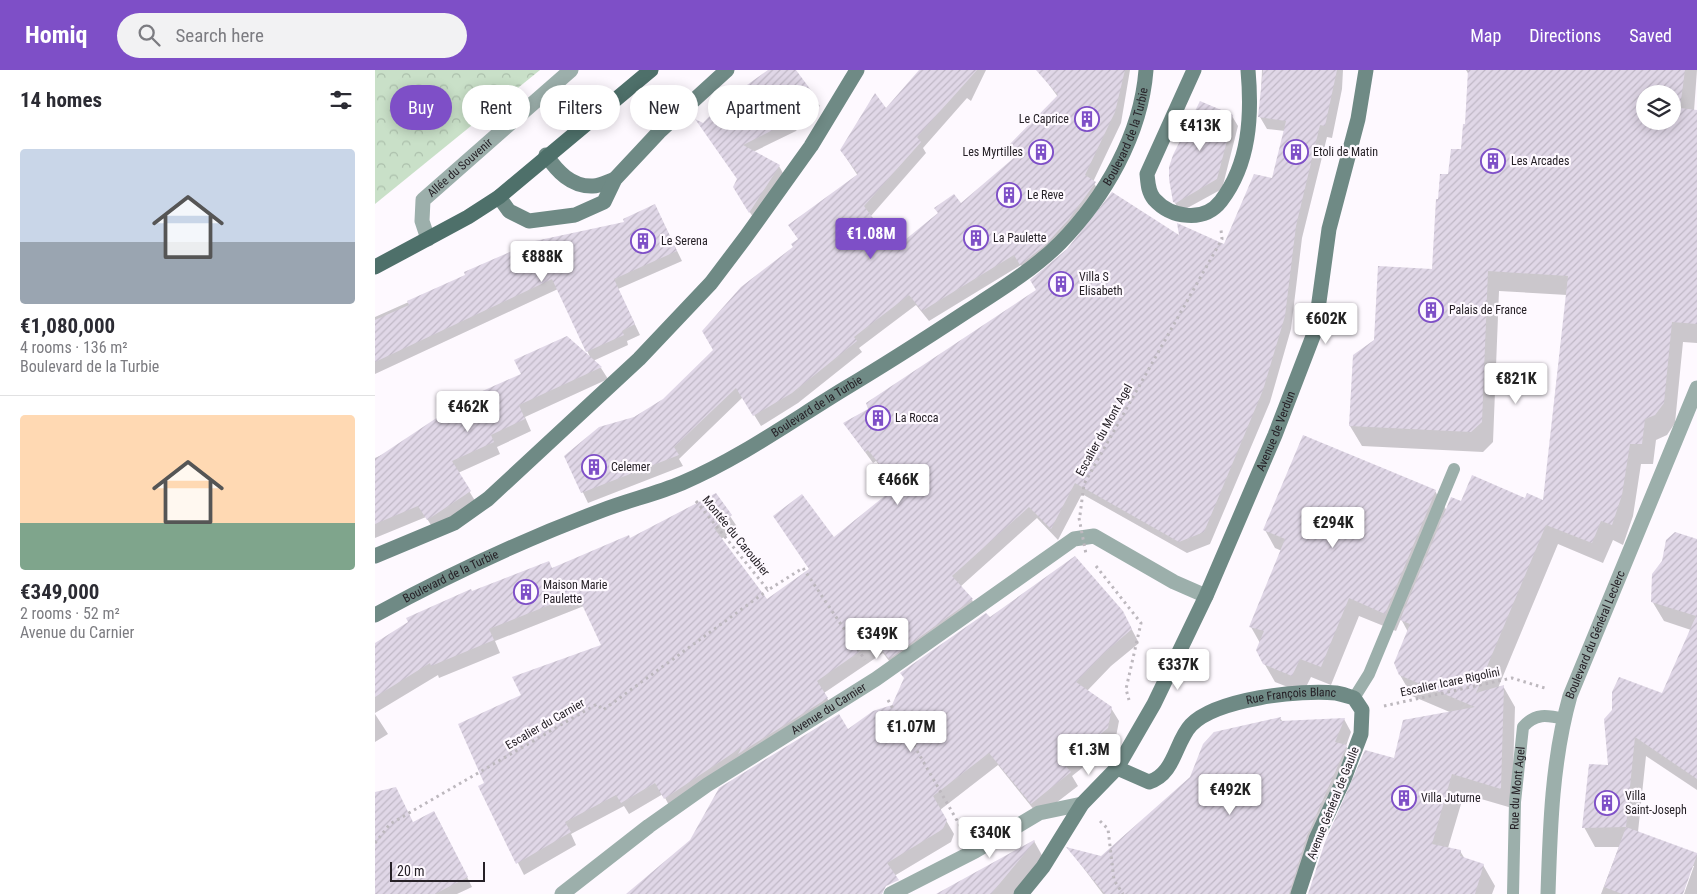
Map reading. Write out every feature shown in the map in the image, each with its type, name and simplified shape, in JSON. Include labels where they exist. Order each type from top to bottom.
[{"type":"main road","points":[[375,267],[428,239],[499,197],[546,155],[651,70]]},
{"type":"main road","points":[[499,197],[509,210],[529,221],[575,215],[604,202],[615,179],[659,132],[727,70]]},
{"type":"main road","points":[[375,556],[455,523],[488,499],[639,360],[711,283],[811,146],[857,70]]},
{"type":"main road","name":"Boulevard de la Turbie","points":[[375,615],[461,571],[546,533],[604,510],[682,483],[732,459],[896,357],[1010,283],[1059,243],[1109,181],[1138,114],[1146,70]]},
{"type":"main road","points":[[1194,70],[1147,174],[1148,187],[1153,198],[1170,211],[1190,216],[1203,214],[1220,203],[1234,181],[1250,128],[1251,104],[1248,70]]},
{"type":"main road","name":"Avenue de Verdun","points":[[1021,894],[1043,867],[1082,804],[1117,768],[1145,718],[1177,660],[1275,435],[1315,331],[1329,229],[1358,119],[1366,70]]},
{"type":"main road","points":[[546,155],[557,170],[569,181],[593,186],[615,179]]},
{"type":"main road","name":"Rue François Blanc","points":[[1117,768],[1149,782],[1159,778],[1166,770],[1190,726],[1203,715],[1219,708],[1268,697],[1316,693],[1337,693],[1358,704]]},
{"type":"main road","name":"Avenue Général de Gaulle","points":[[1298,894],[1316,839],[1344,779],[1361,734],[1358,704]]},
{"type":"street","name":"Allée du Souvenir","points":[[428,239],[422,221],[423,200],[571,70]]},
{"type":"street","name":"Boulevard du Général Leclerc","points":[[1548,894],[1551,805],[1564,719],[1570,696],[1697,388]]},
{"type":"street","name":"Avenue du Carnier","points":[[562,894],[649,826],[707,785],[876,679],[1074,539],[1094,536],[1174,582],[1206,596]]},
{"type":"street","points":[[891,894],[975,851],[1039,813],[1082,804]]},
{"type":"lane","name":"Rue François Blanc","points":[[1358,704],[1454,469]]},
{"type":"lane","name":"Rue du Mont Agel","points":[[1513,894],[1515,802],[1523,727],[1529,720],[1544,715],[1564,719]]},
{"type":"path","name":"Escalier du Mont Agel","points":[[1145,718],[1131,707],[1126,689],[1141,623],[1086,554],[1079,518],[1084,484],[1222,239],[1220,203]]},
{"type":"path","name":"Montée du Caroubier","points":[[682,483],[768,590],[803,568],[861,653],[975,851]]},
{"type":"path","name":"Escalier du Carnier","points":[[375,843],[390,824],[597,704],[603,710],[768,590]]},
{"type":"path","name":"Escalier Icare Rigolini","points":[[1358,704],[1512,678],[1570,696]]},
{"type":"path","points":[[1082,804],[1108,829],[1113,880],[1123,894]]},
{"type":"green space","points":[[375,70],[540,70],[522,85],[462,85],[462,130],[466,130],[375,204]]},
{"type":"building","points":[[768,70],[796,70],[807,85],[747,85]]},
{"type":"building","points":[[919,70],[977,70],[917,137],[921,142],[864,206],[895,248],[938,213],[934,208],[954,194],[961,203],[1016,156],[1008,146],[1058,95],[1036,70],[1125,70],[1115,112],[1085,175],[1096,182],[1069,219],[1044,246],[1020,265],[1014,255],[922,311],[909,295],[854,337],[857,341],[792,393],[753,416],[736,388],[674,447],[679,455],[581,493],[564,456],[599,427],[634,417],[663,399],[713,350],[702,331],[741,287],[793,247],[791,244],[798,239],[788,225],[858,174],[840,150],[875,93],[886,108]]},
{"type":"building","points":[[1263,70],[1337,70],[1325,126],[1320,125],[1296,226],[1285,316],[1263,390],[1204,532],[1179,542],[1075,483],[1051,529],[1029,507],[952,576],[973,599],[889,659],[875,641],[817,681],[828,698],[738,754],[742,747],[664,799],[655,783],[621,803],[616,795],[565,822],[571,832],[516,864],[478,786],[484,783],[458,724],[521,695],[512,677],[601,645],[577,594],[489,629],[494,640],[431,666],[430,663],[375,697],[375,643],[408,622],[406,618],[471,589],[472,591],[549,561],[552,568],[629,535],[630,538],[716,493],[732,515],[714,528],[767,599],[809,569],[773,516],[802,494],[834,537],[897,486],[868,450],[865,452],[843,423],[868,409],[866,403],[1036,290],[1030,280],[1067,249],[1112,192],[1179,235],[1177,223],[1224,244],[1254,174],[1272,178],[1286,121],[1258,117]]},
{"type":"building","points":[[1468,70],[1685,70],[1681,100],[1681,85],[1636,85],[1636,130],[1681,130],[1681,108],[1697,110],[1697,324],[1672,322],[1664,403],[1655,415],[1645,419],[1642,444],[1630,444],[1622,495],[1612,525],[1601,521],[1592,543],[1546,525],[1476,693],[1504,685],[1501,789],[1452,774],[1432,844],[1461,850],[1460,856],[1484,864],[1475,894],[1308,894],[1325,842],[1365,750],[1394,758],[1403,720],[1475,707],[1399,675],[1394,663],[1410,624],[1400,620],[1451,497],[1461,501],[1472,475],[1525,498],[1527,493],[1543,500],[1568,276],[1488,271],[1482,422],[1471,432],[1349,426],[1353,355],[1374,340],[1378,266],[1432,269],[1436,199],[1438,199],[1440,174],[1448,174],[1451,149],[1461,149],[1463,124],[1465,124]]},
{"type":"building","points":[[1200,101],[1233,115],[1228,137],[1217,179],[1176,203],[1173,202],[1169,167]]},
{"type":"building","points":[[708,118],[708,130],[773,130],[743,145],[780,165],[749,213],[733,187],[737,179],[698,123],[698,120],[703,123]]},
{"type":"building","points":[[655,204],[677,251],[614,279],[635,324],[622,331],[624,335],[586,352],[552,279],[375,362],[375,320],[409,305],[407,301],[465,275],[464,272],[535,241],[624,222],[623,219]]},
{"type":"building","points":[[567,336],[602,367],[519,405],[525,419],[491,435],[494,442],[452,461],[471,491],[427,520],[418,506],[375,524],[375,459],[444,413],[442,409],[521,374],[514,360]]},
{"type":"building","points":[[1303,435],[1436,490],[1385,614],[1349,598],[1321,667],[1300,659],[1292,676],[1263,664],[1256,650],[1264,631],[1249,627],[1285,539],[1263,530]]},
{"type":"building","points":[[1675,532],[1697,539],[1697,779],[1635,737],[1626,827],[1582,828],[1589,764],[1608,765],[1604,719],[1612,710],[1612,692],[1619,677],[1662,693],[1696,616],[1651,602],[1652,574],[1662,561],[1666,540]]},
{"type":"building","points":[[1075,556],[1123,611],[1132,629],[1104,653],[1076,682],[1112,707],[1108,728],[1064,764],[1071,772],[1031,804],[989,753],[933,796],[947,820],[943,829],[887,863],[899,880],[886,886],[882,894],[626,894],[690,840],[719,788],[839,714],[848,729],[873,711],[892,705],[904,678],[900,673],[986,613],[990,617]]},
{"type":"building","points":[[1281,717],[1280,721],[1345,718],[1335,742],[1347,745],[1307,836],[1289,894],[1105,894],[1066,847],[1101,856],[1190,777],[1203,744],[1214,732]]},
{"type":"building","points":[[396,787],[413,822],[434,811],[468,877],[435,894],[375,894],[375,792]]},
{"type":"building","points":[[1626,827],[1697,853],[1683,894],[1622,894],[1604,887]]},
{"type":"building","points":[[1034,840],[991,894],[936,894]]},
{"type":"place","name":"Le Caprice","points":[[1087,119]]},
{"type":"place","name":"Les Myrtilles","points":[[1041,152]]},
{"type":"place","name":"Etoli de Matin","points":[[1296,152]]},
{"type":"place","name":"Les Arcades","points":[[1493,161]]},
{"type":"place","name":"Le Reve","points":[[1009,195]]},
{"type":"place","name":"La Paulette","points":[[976,238]]},
{"type":"place","name":"Le Serena","points":[[643,241]]},
{"type":"place","name":"Villa S Elisabeth","points":[[1061,284]]},
{"type":"place","name":"Palais de France","points":[[1431,310]]},
{"type":"place","name":"La Rocca","points":[[878,418]]},
{"type":"place","name":"Celemer","points":[[594,467]]},
{"type":"place","name":"Maison Marie Paulette","points":[[526,592]]},
{"type":"place","name":"Villa Juturne","points":[[1404,798]]},
{"type":"place","name":"Villa Saint-Joseph","points":[[1607,803]]}]
